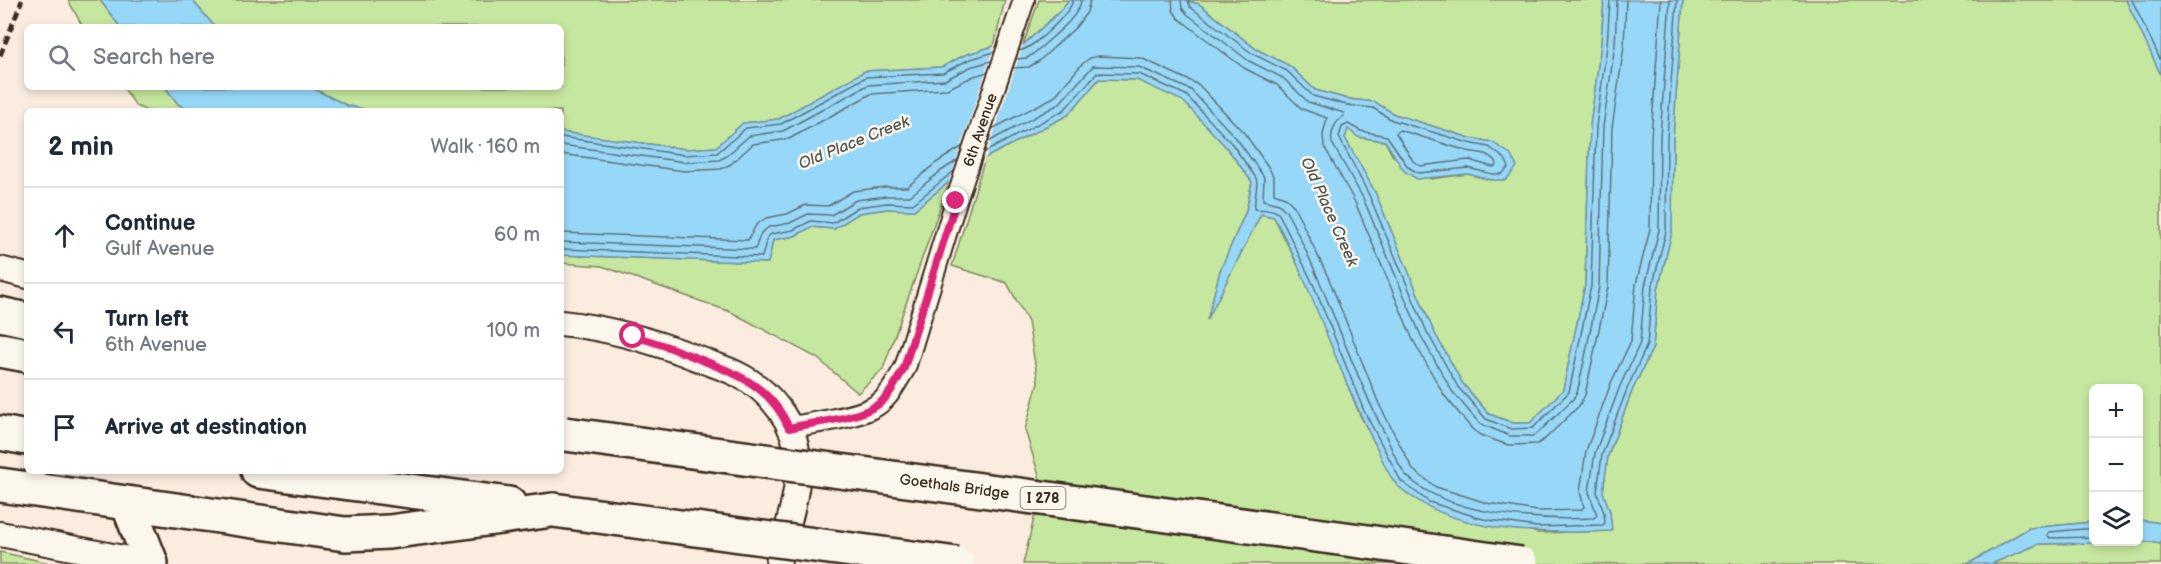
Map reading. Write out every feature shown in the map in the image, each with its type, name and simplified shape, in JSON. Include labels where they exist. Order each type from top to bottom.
[{"type":"highway","points":[[0,314],[24,319]]},
{"type":"highway","points":[[0,350],[24,354]]},
{"type":"highway","points":[[0,433],[24,437]]},
{"type":"highway","name":"Goethals Bridge","points":[[564,434],[1521,564]]},
{"type":"highway","points":[[281,474],[957,564]]},
{"type":"highway","points":[[0,485],[345,534],[389,532],[553,510]]},
{"type":"highway","points":[[128,504],[152,564]]},
{"type":"street","name":"6th Avenue","points":[[789,428],[844,417],[873,408],[891,392],[904,368],[956,201],[1024,0]]},
{"type":"street","points":[[0,269],[24,275]]},
{"type":"street","points":[[564,323],[607,330],[655,342],[739,375],[775,403],[789,428],[798,458],[798,473],[778,564]]},
{"type":"street","points":[[0,534],[152,564]]},
{"type":"green space","points":[[68,0],[100,0],[118,24],[81,24]]},
{"type":"green space","points":[[192,0],[1005,0],[994,46],[965,55],[942,67],[865,71],[779,119],[743,123],[717,147],[686,149],[564,132],[564,108],[358,108],[348,106],[316,90],[564,90],[564,24],[212,24]]},
{"type":"green space","points":[[1039,0],[1069,0],[1023,45]]},
{"type":"green space","points":[[1185,0],[1604,0],[1601,44],[1590,126],[1585,285],[1563,390],[1530,423],[1513,423],[1489,414],[1463,384],[1433,330],[1375,192],[1345,138],[1348,128],[1358,137],[1385,141],[1392,155],[1431,179],[1468,174],[1491,180],[1492,142],[1470,138],[1394,114],[1375,102],[1348,99],[1315,90],[1290,66],[1256,49],[1199,4]]},
{"type":"green space","points":[[1683,0],[2126,0],[2161,75],[2161,523],[2143,521],[2143,384],[2089,384],[2089,522],[2029,528],[1968,564],[1023,564],[1042,485],[1025,430],[1038,382],[1028,322],[1007,283],[952,266],[985,158],[1068,115],[1099,79],[1137,80],[1183,100],[1227,148],[1252,182],[1246,211],[1220,271],[1209,316],[1261,214],[1274,217],[1309,288],[1359,413],[1396,484],[1537,533],[1611,531],[1610,512],[1603,492],[1608,456],[1632,391],[1653,347],[1658,289],[1672,232],[1673,138]]},
{"type":"green space","points":[[125,90],[167,90],[178,104],[185,108],[140,108],[136,106]]},
{"type":"green space","points":[[949,182],[883,369],[858,393],[817,358],[731,312],[602,266],[564,263],[564,255],[768,263],[773,240],[795,236],[811,227],[834,229],[859,213],[887,209],[914,210]]},
{"type":"green space","points":[[2143,542],[2161,544],[2161,564],[1991,564],[2039,544],[2089,543],[2089,546],[2143,546]]},
{"type":"green space","points":[[0,552],[54,564],[0,564]]},
{"type":"water","points":[[100,0],[192,0],[212,24],[118,24]]},
{"type":"water","name":"Old Place Creek","points":[[1069,0],[1185,0],[1199,4],[1256,49],[1290,66],[1315,90],[1348,99],[1375,102],[1394,114],[1470,138],[1492,142],[1510,154],[1517,167],[1506,180],[1491,180],[1468,174],[1417,179],[1404,171],[1385,141],[1358,137],[1348,129],[1345,138],[1375,192],[1433,330],[1463,384],[1489,414],[1513,423],[1530,423],[1563,390],[1585,285],[1590,126],[1601,44],[1604,0],[1683,0],[1673,138],[1672,232],[1658,289],[1653,347],[1632,391],[1608,456],[1603,492],[1610,512],[1612,531],[1528,531],[1471,523],[1420,502],[1398,486],[1388,473],[1362,418],[1301,273],[1274,217],[1261,214],[1207,320],[1220,271],[1246,211],[1252,182],[1227,148],[1183,101],[1137,80],[1099,79],[1068,115],[985,158],[949,182],[914,210],[887,209],[859,213],[834,229],[811,227],[795,236],[773,240],[768,263],[564,255],[564,132],[686,149],[716,147],[743,123],[779,119],[865,71],[942,67],[965,55],[994,46],[1023,45]]},
{"type":"water","points":[[2126,0],[2161,0],[2161,75]]},
{"type":"water","points":[[167,90],[316,90],[348,106],[358,108],[185,108],[178,104]]},
{"type":"water","points":[[2143,521],[2161,523],[2161,544],[2143,542]]},
{"type":"water","points":[[2089,522],[2089,543],[2039,544],[1991,564],[1968,564],[2029,528]]},
{"type":"pier","points":[[995,43],[1023,45],[984,163],[947,188]]},
{"type":"railway","points":[[0,56],[22,0]]},
{"type":"route","points":[[633,336],[677,350],[739,375],[775,403],[789,428],[844,417],[873,408],[891,392],[904,368],[956,201]]}]
